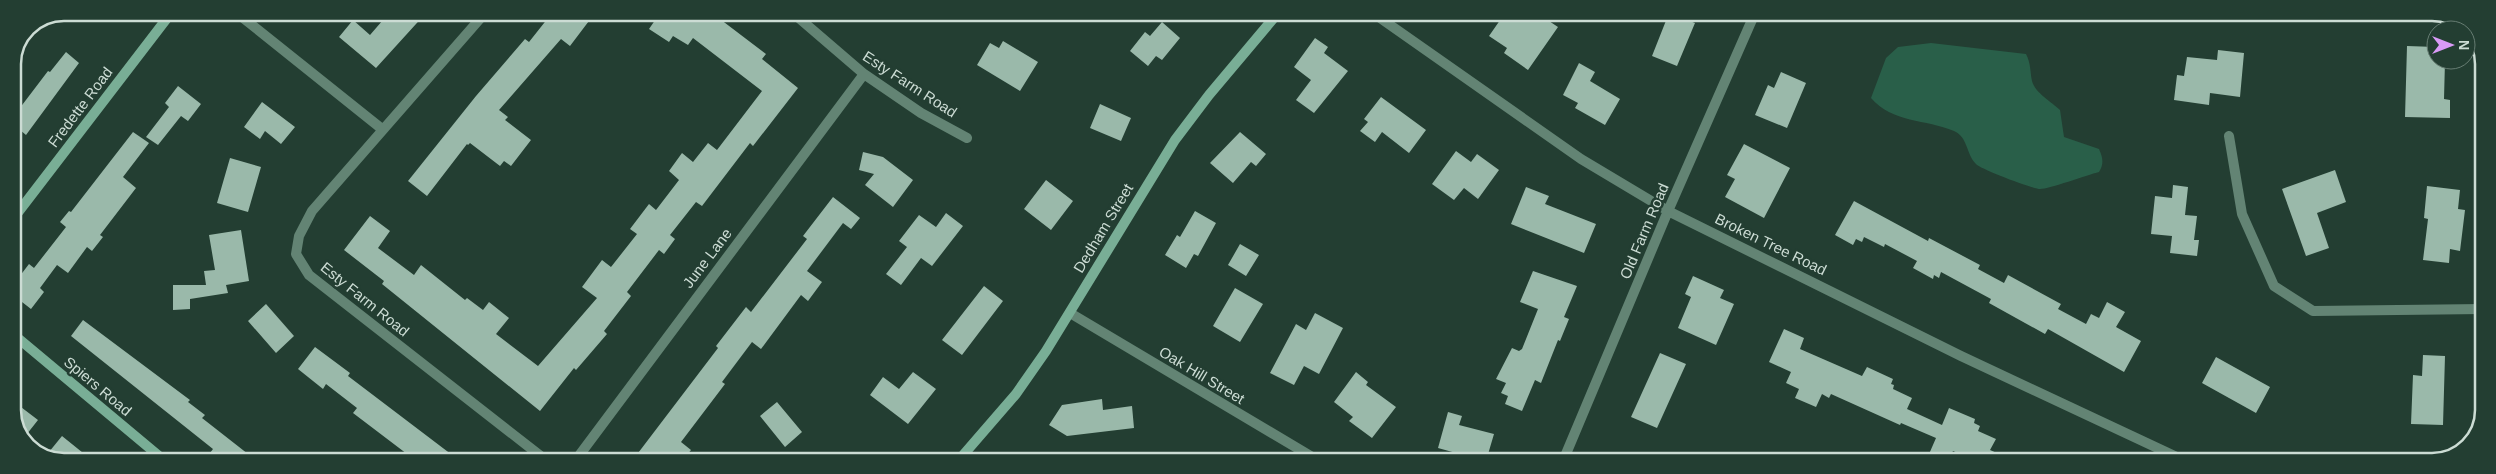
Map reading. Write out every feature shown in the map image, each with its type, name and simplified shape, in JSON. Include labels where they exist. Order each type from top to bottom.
[{"type":"street","name":"Fredette Road","points":[[21,209],[164,21]]},
{"type":"street","points":[[247,21],[382,129]]},
{"type":"street","name":"Esty Farm Road","points":[[478,21],[312,211],[299,236],[296,254],[309,275],[536,452]]},
{"type":"street","name":"Esty Farm Road","points":[[803,21],[864,74],[921,113],[967,138]]},
{"type":"street","name":"Dedham Street","points":[[965,452],[1016,394],[1070,313],[1175,140],[1208,95],[1271,22]]},
{"type":"street","name":"Broken Tree Road","points":[[1385,22],[1581,158],[1668,211],[1961,356],[2168,453]]},
{"type":"street","name":"Old Farm Road","points":[[1567,453],[1668,211],[1751,22]]},
{"type":"street","name":"June Lane","points":[[582,452],[864,74]]},
{"type":"street","points":[[2229,136],[2242,214],[2274,286],[2313,311],[2474,310]]},
{"type":"street","name":"Oak Hill Street","points":[[1070,313],[1304,453]]},
{"type":"street","name":"Spiers Road","points":[[21,341],[154,452]]},
{"type":"green space","points":[[1931,43],[2026,54],[2034,85],[2040,93],[2060,110],[2064,137],[2099,149],[2102,166],[2099,172],[2040,189],[2028,186],[1980,167],[1970,155],[1962,137],[1954,131],[1899,116],[1879,106],[1871,98],[1886,58],[1898,47]]},
{"type":"building","points":[[352,21],[370,35],[382,21],[419,21],[376,68],[339,37]]},
{"type":"building","points":[[545,21],[589,21],[570,46],[561,39],[499,110],[508,117],[505,120],[531,140],[511,166],[504,161],[500,166],[470,143],[467,144],[427,196],[408,181],[476,96],[525,39],[529,42]]},
{"type":"building","points":[[654,21],[723,21],[766,54],[762,59],[798,88],[753,146],[750,143],[702,206],[696,202],[670,235],[675,239],[664,254],[659,250],[627,292],[631,296],[604,331],[607,334],[576,370],[574,368],[540,411],[382,284],[384,281],[344,250],[370,216],[390,231],[378,248],[414,275],[421,265],[465,300],[467,298],[483,310],[489,302],[509,318],[496,334],[538,366],[597,298],[582,287],[602,260],[611,267],[637,234],[630,229],[649,204],[656,210],[679,180],[669,171],[682,153],[693,162],[708,143],[717,150],[762,91],[693,38],[688,45],[673,36],[669,42],[649,29]]},
{"type":"building","points":[[1162,22],[1180,38],[1162,60],[1156,56],[1148,66],[1130,51],[1145,32],[1150,36]]},
{"type":"building","points":[[1499,22],[1550,22],[1558,27],[1528,70],[1504,53],[1507,48],[1489,36]]},
{"type":"building","points":[[1666,22],[1695,23],[1677,66],[1652,56]]},
{"type":"building","points":[[1315,38],[1328,47],[1324,53],[1348,71],[1314,113],[1296,100],[1311,80],[1294,67]]},
{"type":"building","points":[[1003,41],[1038,62],[1020,91],[977,65],[990,43],[999,48]]},
{"type":"building","points":[[2407,46],[2426,47],[2426,70],[2445,70],[2444,99],[2450,100],[2450,118],[2405,117]]},
{"type":"building","points":[[2218,50],[2244,53],[2240,97],[2210,93],[2209,105],[2174,100],[2177,75],[2184,76],[2187,57],[2217,60]]},
{"type":"building","points":[[66,52],[79,63],[26,135],[21,131],[21,106],[48,71],[50,72]]},
{"type":"building","points":[[1579,63],[1595,72],[1590,81],[1620,99],[1605,125],[1575,108],[1578,103],[1563,95]]},
{"type":"building","points":[[1781,72],[1806,83],[1787,128],[1755,115],[1768,85],[1774,88]]},
{"type":"building","points":[[178,86],[201,104],[188,121],[181,116],[158,145],[146,137],[169,107],[165,103]]},
{"type":"building","points":[[1381,97],[1426,130],[1409,153],[1382,132],[1375,142],[1360,131],[1368,122],[1364,119]]},
{"type":"building","points":[[262,102],[295,127],[281,144],[265,131],[260,139],[244,127]]},
{"type":"building","points":[[1100,104],[1131,118],[1121,141],[1090,128]]},
{"type":"building","points":[[133,132],[149,143],[123,177],[136,188],[100,235],[103,237],[92,251],[87,247],[68,273],[57,265],[40,288],[44,292],[31,309],[21,301],[21,274],[29,264],[34,268],[66,227],[60,222],[69,211],[71,212]]},
{"type":"building","points":[[1240,132],[1266,154],[1256,166],[1251,162],[1233,183],[1210,163]]},
{"type":"building","points":[[1744,144],[1790,168],[1764,218],[1725,197],[1735,179],[1727,175]]},
{"type":"building","points":[[1456,151],[1471,162],[1477,154],[1499,170],[1478,199],[1464,188],[1454,200],[1432,184]]},
{"type":"building","points":[[863,152],[883,157],[913,180],[893,207],[865,185],[874,174],[859,170]]},
{"type":"building","points":[[230,158],[261,167],[248,212],[217,203]]},
{"type":"building","points":[[2335,170],[2346,202],[2317,213],[2329,248],[2306,256],[2282,189]]},
{"type":"building","points":[[1046,180],[1073,201],[1051,230],[1024,209]]},
{"type":"building","points":[[2173,185],[2188,187],[2185,215],[2197,216],[2194,240],[2199,240],[2197,256],[2170,253],[2172,236],[2151,234],[2155,196],[2172,198]]},
{"type":"building","points":[[2427,186],[2460,190],[2458,209],[2465,210],[2460,251],[2450,249],[2449,263],[2423,260],[2428,219],[2424,218]]},
{"type":"building","points":[[1526,187],[1549,196],[1545,204],[1596,224],[1584,253],[1511,224]]},
{"type":"building","points":[[833,197],[860,218],[851,229],[843,223],[807,271],[822,282],[808,301],[801,295],[761,349],[752,342],[722,382],[725,384],[681,442],[691,450],[689,452],[639,452],[718,348],[716,346],[746,307],[751,312],[807,239],[803,236]]},
{"type":"building","points":[[1854,201],[1928,241],[1929,238],[1980,265],[1978,269],[2004,283],[2008,275],[2061,304],[2058,309],[2086,324],[2091,314],[2099,318],[2107,302],[2125,312],[2116,327],[2141,341],[2124,372],[2048,329],[2045,334],[1989,303],[1991,299],[1941,272],[1939,278],[1934,275],[1933,279],[1913,268],[1917,261],[1885,244],[1884,247],[1864,237],[1862,242],[1856,239],[1853,245],[1835,235]]},
{"type":"building","points":[[1195,211],[1216,223],[1198,256],[1194,254],[1186,268],[1165,255],[1177,235],[1180,237]]},
{"type":"building","points":[[946,213],[963,226],[932,266],[921,258],[901,285],[886,274],[907,247],[899,241],[919,215],[936,227]]},
{"type":"building","points":[[241,230],[249,281],[226,285],[228,293],[190,299],[190,309],[173,310],[173,285],[206,285],[204,271],[215,270],[209,235]]},
{"type":"building","points":[[1240,244],[1259,255],[1246,276],[1228,265]]},
{"type":"building","points":[[1533,271],[1577,286],[1564,317],[1569,319],[1560,341],[1558,340],[1541,383],[1535,380],[1522,411],[1505,404],[1508,396],[1501,393],[1506,383],[1496,379],[1512,348],[1519,351],[1522,349],[1538,309],[1520,302]]},
{"type":"building","points":[[1693,276],[1724,290],[1720,298],[1734,304],[1716,345],[1678,328],[1691,297],[1685,294]]},
{"type":"building","points":[[984,286],[1003,301],[962,355],[942,340]]},
{"type":"building","points":[[1235,288],[1263,304],[1240,342],[1213,326]]},
{"type":"building","points":[[266,304],[294,336],[276,353],[248,321]]},
{"type":"building","points":[[1315,313],[1343,328],[1319,374],[1304,366],[1294,385],[1270,373],[1296,324],[1306,330]]},
{"type":"building","points":[[83,320],[190,400],[188,402],[205,415],[202,418],[246,452],[211,452],[213,449],[71,336]]},
{"type":"building","points":[[1784,329],[1804,338],[1800,349],[1862,376],[1867,367],[1893,379],[1891,384],[1894,385],[1893,389],[1912,398],[1907,409],[1942,425],[1949,408],[1975,419],[1974,423],[1980,426],[1978,431],[1996,439],[1990,450],[1996,453],[1957,453],[1953,451],[1952,453],[1930,453],[1936,438],[1901,423],[1900,425],[1831,394],[1829,398],[1822,394],[1816,407],[1795,398],[1799,389],[1786,383],[1791,372],[1769,362]]},
{"type":"building","points":[[315,347],[350,373],[348,376],[448,452],[405,452],[353,413],[357,408],[326,384],[323,389],[298,369]]},
{"type":"building","points":[[1660,353],[1686,364],[1657,428],[1631,417]]},
{"type":"building","points":[[2423,355],[2445,356],[2443,425],[2411,424],[2413,375],[2422,376]]},
{"type":"building","points":[[2216,357],[2270,387],[2256,413],[2202,383]]},
{"type":"building","points":[[913,372],[936,389],[908,424],[870,395],[883,377],[899,389]]},
{"type":"building","points":[[1356,372],[1368,382],[1366,385],[1396,407],[1372,438],[1349,421],[1353,417],[1334,402]]},
{"type":"building","points":[[1102,399],[1103,410],[1132,406],[1134,428],[1067,436],[1049,425],[1062,405]]},
{"type":"building","points":[[777,402],[802,432],[785,447],[760,416]]},
{"type":"building","points":[[21,407],[38,420],[28,432],[22,418]]},
{"type":"building","points":[[1448,412],[1462,416],[1459,425],[1494,434],[1488,453],[1455,453],[1438,448]]},
{"type":"building","points":[[62,436],[82,452],[59,452],[51,450]]}]
